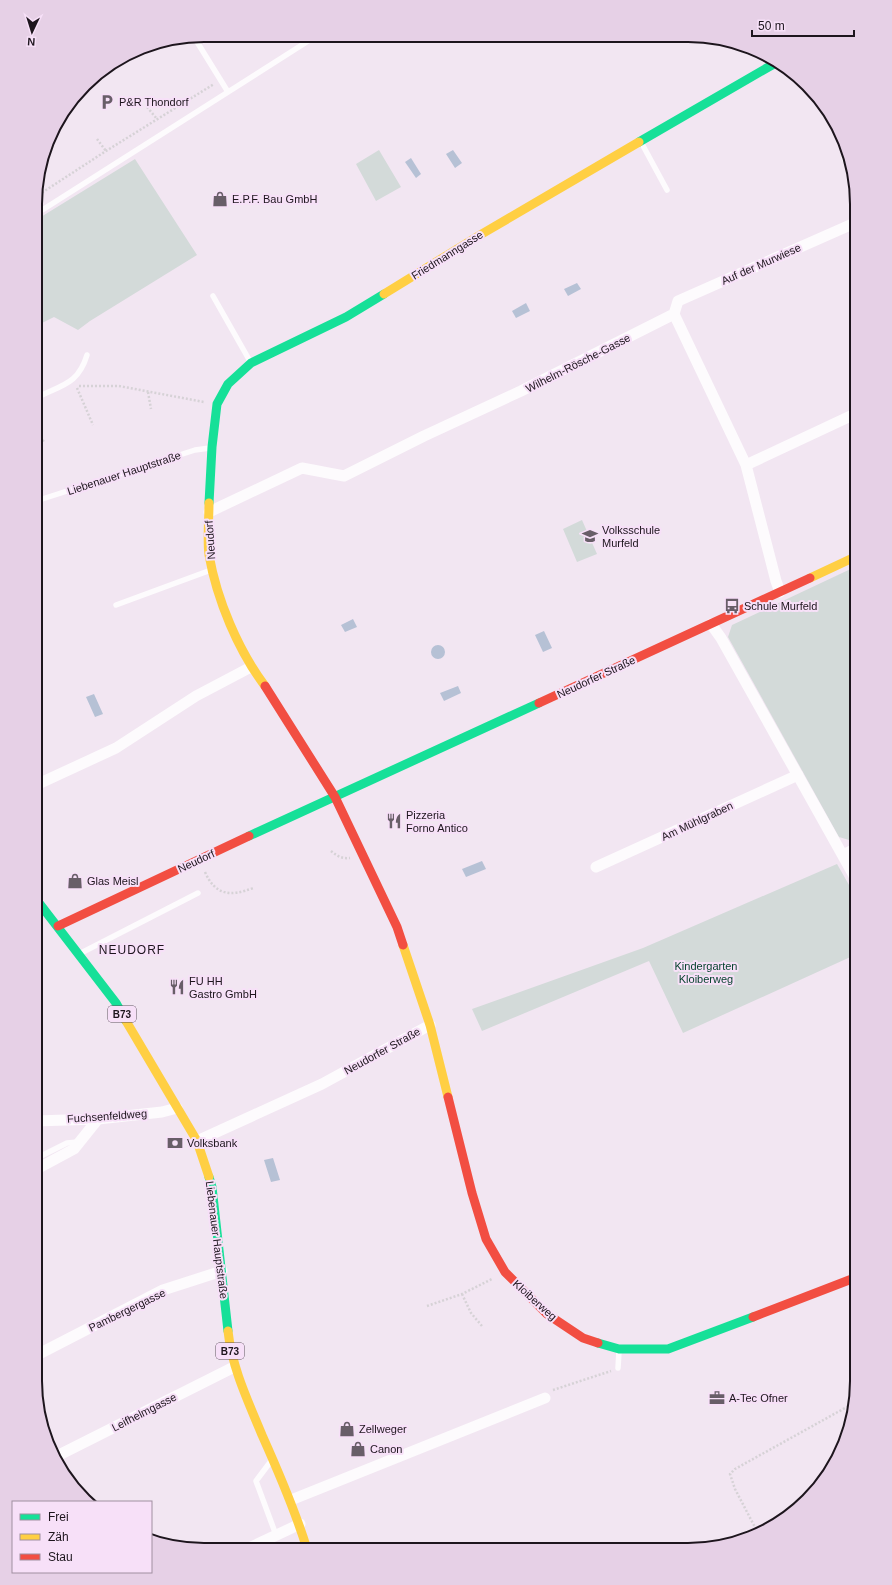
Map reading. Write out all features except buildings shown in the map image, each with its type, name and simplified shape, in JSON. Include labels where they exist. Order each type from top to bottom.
[{"type":"street","name":"Friedmanngasse","points":[[208,512],[212,447],[217,404],[228,384],[251,363],[346,317],[486,231],[771,65]]},
{"type":"street","name":"Auf der Murwiese","points":[[674,314],[678,301],[850,225]]},
{"type":"street","points":[[674,314],[746,465],[780,592]]},
{"type":"street","name":"Wilhelm-Rösche-Gasse","points":[[208,512],[302,468],[344,476],[424,436],[521,391],[674,314]]},
{"type":"street","points":[[746,465],[850,416]]},
{"type":"street","name":"Neudorf","points":[[208,512],[209,554],[222,605],[251,667]]},
{"type":"street","name":"Neudorfer Straße","points":[[335,797],[850,559]]},
{"type":"street","points":[[711,624],[850,868]]},
{"type":"street","points":[[42,782],[116,748],[196,696],[251,667]]},
{"type":"street","name":"Neudorfer Straße","points":[[197,1142],[322,1084],[430,1025],[397,927],[335,797],[271,694],[251,667]]},
{"type":"street","name":"Am Mühlgraben","points":[[596,867],[798,774]]},
{"type":"street","name":"Neudorf","points":[[58,926],[335,797]]},
{"type":"street","points":[[843,854],[850,851]]},
{"type":"street","name":"Liebenauer Hauptstraße","points":[[42,906],[116,1003],[197,1142],[212,1187],[230,1350],[234,1367],[272,1459],[291,1500],[305,1543]]},
{"type":"street","name":"Kloiberweg","points":[[430,1025],[472,1193],[486,1238],[505,1272],[547,1314],[583,1338],[619,1349],[668,1349],[850,1280]]},
{"type":"street","name":"Fuchsenfeldweg","points":[[42,1121],[98,1119],[162,1112],[177,1108]]},
{"type":"street","points":[[42,1166],[74,1149],[78,1142],[98,1119]]},
{"type":"street","name":"Pambergergasse","points":[[42,1352],[163,1290],[222,1271]]},
{"type":"street","name":"Leifhelmgasse","points":[[60,1455],[234,1367]]},
{"type":"street","points":[[291,1500],[546,1395]]},
{"type":"street","points":[[259,1543],[300,1524]]},
{"type":"lane","points":[[197,42],[228,92]]},
{"type":"lane","points":[[42,210],[307,42]]},
{"type":"lane","points":[[640,142],[667,190]]},
{"type":"lane","points":[[213,296],[251,363]]},
{"type":"lane","points":[[42,395],[67,384],[77,376],[83,367],[87,355]]},
{"type":"lane","name":"Liebenauer Hauptstraße","points":[[42,499],[195,450],[212,447]]},
{"type":"lane","name":"Neudorf","points":[[116,605],[213,569]]},
{"type":"lane","points":[[79,954],[198,893]]},
{"type":"lane","points":[[42,1156],[67,1143],[78,1142]]},
{"type":"lane","points":[[618,1368],[619,1349]]},
{"type":"lane","points":[[272,1459],[256,1481],[276,1535]]},
{"type":"path","points":[[42,193],[214,84]]},
{"type":"path","points":[[147,106],[157,119]]},
{"type":"path","points":[[97,139],[106,151]]},
{"type":"path","points":[[93,426],[76,386],[119,386],[191,401],[217,404]]},
{"type":"path","points":[[148,392],[152,409]]},
{"type":"path","points":[[331,851],[339,857],[345,859],[356,857]]},
{"type":"path","points":[[202,866],[209,882],[215,888],[234,893],[253,888]]},
{"type":"path","points":[[427,1306],[462,1294],[505,1272]]},
{"type":"path","points":[[462,1294],[471,1313],[482,1326]]},
{"type":"path","points":[[546,1395],[618,1368]]},
{"type":"path","points":[[755,1528],[734,1489],[730,1474],[735,1469],[848,1407]]},
{"type":"green space","points":[[379,150],[401,187],[376,201],[356,164]]},
{"type":"green space","points":[[135,159],[197,255],[90,321],[78,330],[54,317],[42,323],[42,216]]},
{"type":"green space","points":[[582,520],[597,554],[577,562],[563,529]]},
{"type":"green space","points":[[850,569],[850,840],[839,837],[728,637],[732,625]]},
{"type":"green space","name":"Kindergarten Kloiberweg","points":[[837,864],[850,887],[850,957],[683,1033],[649,961],[482,1031],[472,1009],[643,948]]},
{"type":"water","points":[[453,150],[462,163],[455,168],[446,154]]},
{"type":"water","points":[[411,158],[421,174],[416,178],[405,162]]},
{"type":"water","points":[[577,283],[581,289],[568,296],[564,289]]},
{"type":"water","points":[[526,303],[530,311],[516,318],[512,311]]},
{"type":"water","points":[[353,619],[357,627],[345,632],[341,625]]},
{"type":"water","points":[[544,631],[552,648],[543,652],[535,635]]},
{"type":"water","points":[[435,645],[441,645],[445,649],[445,655],[441,659],[435,659],[431,655],[431,649]]},
{"type":"water","points":[[458,686],[461,693],[444,701],[440,693]]},
{"type":"water","points":[[94,694],[103,714],[95,717],[86,697]]},
{"type":"water","points":[[482,861],[486,869],[466,877],[462,869]]},
{"type":"water","points":[[273,1158],[280,1180],[271,1182],[264,1160]]},
{"type":"traffic: fast","points":[[639,142],[771,65]]},
{"type":"traffic: fast","points":[[209,503],[212,447],[217,404],[228,384],[251,363],[346,317],[384,294]]},
{"type":"traffic: fast","points":[[249,836],[539,703]]},
{"type":"traffic: fast","points":[[42,907],[116,1003],[126,1021]]},
{"type":"traffic: fast","points":[[209,1177],[212,1187],[228,1331]]},
{"type":"traffic: fast","points":[[598,1343],[619,1349],[668,1349],[753,1317]]},
{"type":"traffic: slow","points":[[384,294],[480,235],[639,142]]},
{"type":"traffic: slow","points":[[209,503],[208,549],[217,589],[238,641],[246,657],[265,686]]},
{"type":"traffic: slow","points":[[810,578],[850,559]]},
{"type":"traffic: slow","points":[[403,945],[430,1025],[448,1097]]},
{"type":"traffic: slow","points":[[126,1021],[197,1141],[209,1177]]},
{"type":"traffic: slow","points":[[228,1331],[233,1358],[241,1384],[286,1492],[305,1543]]},
{"type":"traffic: jam","points":[[539,703],[810,578]]},
{"type":"traffic: jam","points":[[265,686],[335,797],[397,927],[403,945]]},
{"type":"traffic: jam","points":[[58,926],[249,836]]},
{"type":"traffic: jam","points":[[448,1097],[472,1193],[486,1239],[505,1272],[547,1314],[583,1338],[598,1343]]},
{"type":"traffic: jam","points":[[753,1317],[850,1280]]},
{"type":"place","name":"P&R Thondorf","points":[[107,102]]},
{"type":"place","name":"E.P.F. Bau GmbH","points":[[220,199]]},
{"type":"place","name":"Volksschule Murfeld","points":[[590,536]]},
{"type":"place","name":"Schule Murfeld","points":[[732,606]]},
{"type":"place","name":"Pizzeria Forno Antico","points":[[394,821]]},
{"type":"place","name":"Glas Meisl","points":[[75,881]]},
{"type":"place","name":"FU HH Gastro GmbH","points":[[177,987]]},
{"type":"place","name":"Volksbank","points":[[175,1143]]},
{"type":"place","name":"A-Tec Ofner","points":[[717,1398]]},
{"type":"place","name":"Zellweger","points":[[347,1429]]},
{"type":"place","name":"Canon","points":[[358,1449]]},
{"type":"district","name":"NEUDORF","points":[[132,950]]}]
